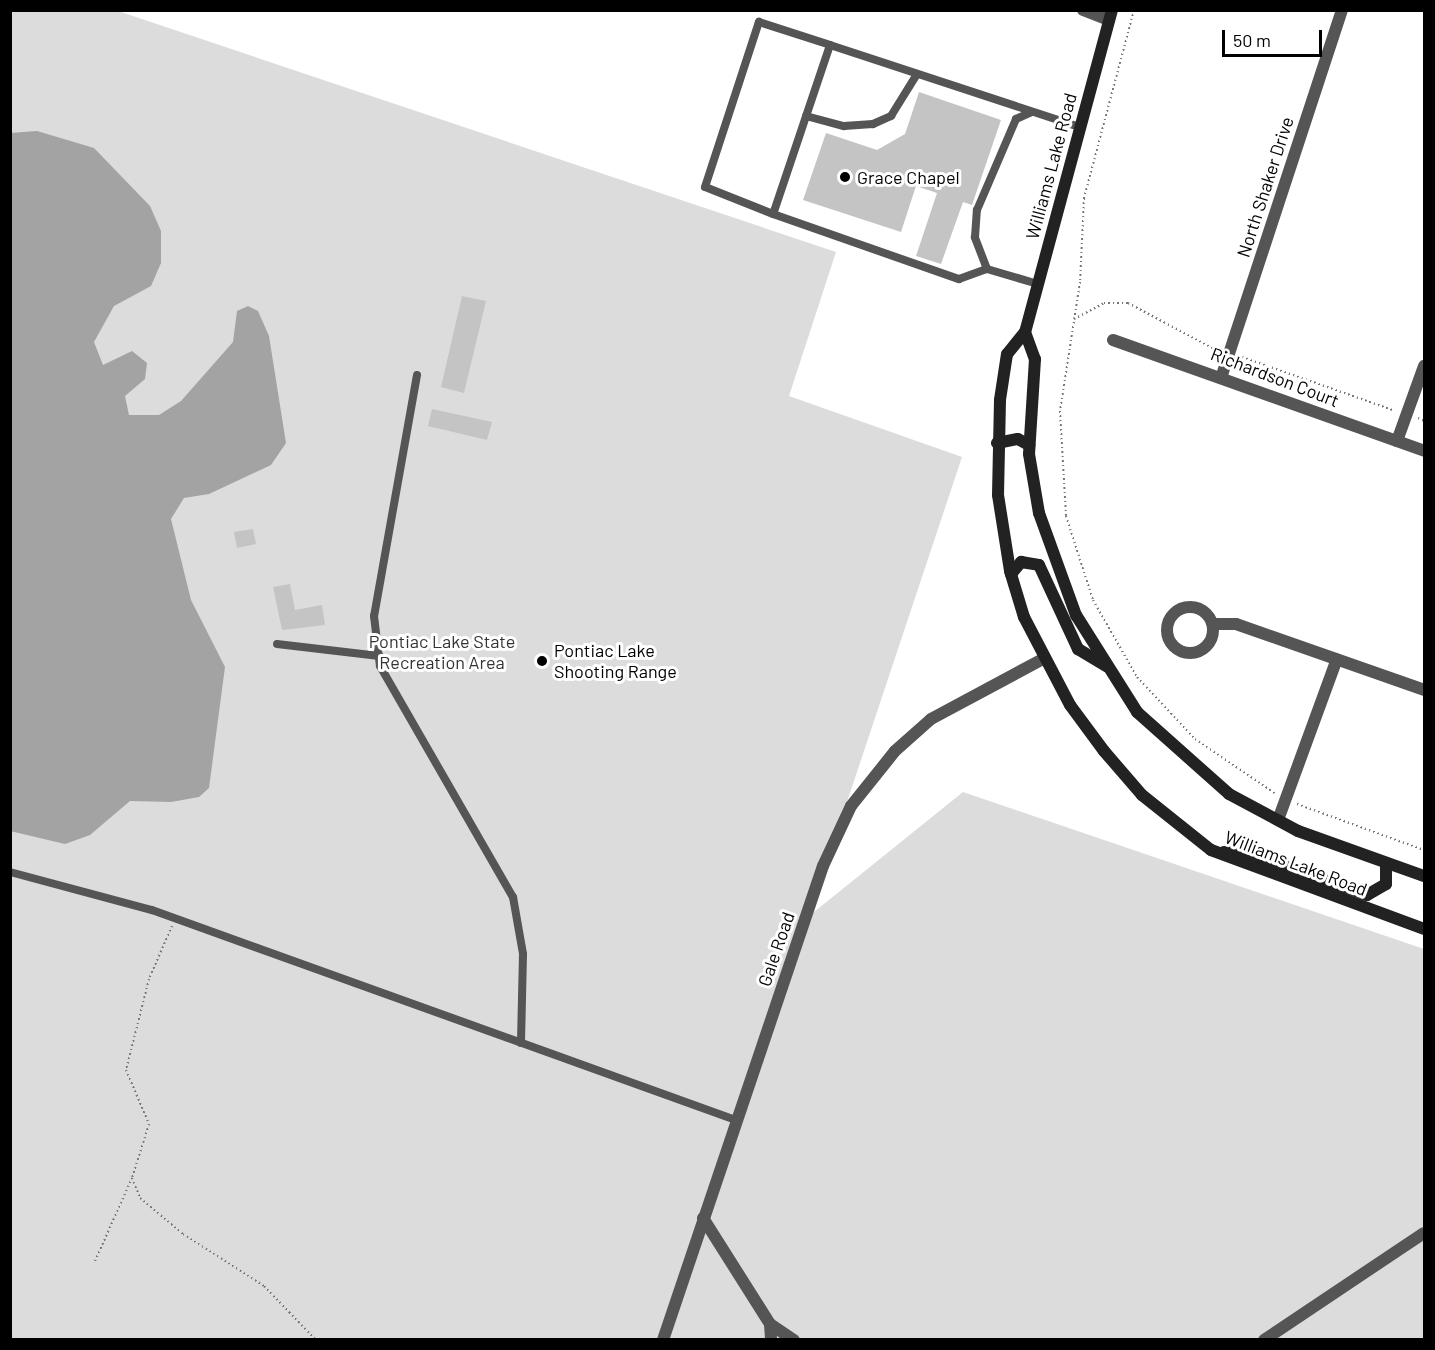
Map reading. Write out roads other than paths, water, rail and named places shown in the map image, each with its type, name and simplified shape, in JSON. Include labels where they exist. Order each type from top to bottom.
[{"type":"main road","name":"Williams Lake Road","points":[[1111,15],[1025,332],[1007,354],[997,443],[998,495],[1011,574],[1043,659],[1104,751],[1142,795],[1211,850],[1425,929]]},
{"type":"main road","name":"Williams Lake Road","points":[[1025,332],[1035,359],[1029,445],[1039,513],[1072,605],[1137,712],[1229,794],[1278,820],[1425,876]]},
{"type":"main road","points":[[997,443],[1018,439],[1029,445]]},
{"type":"main road","points":[[1011,574],[1021,562],[1039,566],[1078,649],[1109,668]]},
{"type":"main road","points":[[1211,850],[1250,854],[1367,895],[1386,884],[1386,863]]},
{"type":"street","points":[[1083,10],[1111,15]]},
{"type":"street","name":"North Shaker Drive","points":[[1222,375],[1342,10]]},
{"type":"street","name":"Richardson Court","points":[[1113,340],[1222,375],[1425,451]]},
{"type":"street","points":[[1398,441],[1425,366]]},
{"type":"street","points":[[1213,624],[1236,624],[1425,690]]},
{"type":"street","name":"Gale Road","points":[[663,1340],[823,866],[851,806],[895,751],[931,719],[1043,659]]},
{"type":"street","points":[[1278,820],[1337,659]]},
{"type":"street","points":[[704,1218],[770,1324],[794,1340]]},
{"type":"street","points":[[1264,1340],[1425,1233]]},
{"type":"street","points":[[770,1324],[771,1340]]},
{"type":"lane","points":[[1038,284],[987,269],[959,279],[773,214],[705,187],[759,22],[1080,127]]},
{"type":"lane","points":[[773,214],[830,45]]},
{"type":"lane","points":[[806,116],[844,126],[873,124],[891,116],[917,74]]},
{"type":"lane","points":[[987,269],[975,237],[977,210],[1016,119],[1032,112]]},
{"type":"lane","points":[[417,375],[404,471],[380,571],[374,616],[379,656],[408,722],[513,897],[523,954],[521,1043]]},
{"type":"lane","points":[[277,644],[379,656]]},
{"type":"lane","points":[[10,872],[175,918],[736,1120]]},
{"type":"place","name":"Grace Chapel","points":[[845,177]]},
{"type":"place","name":"Pontiac Lake Shooting Range","points":[[542,661]]},
{"type":"park label","name":"Pontiac Lake State Recreation Area","points":[[442,652]]}]
